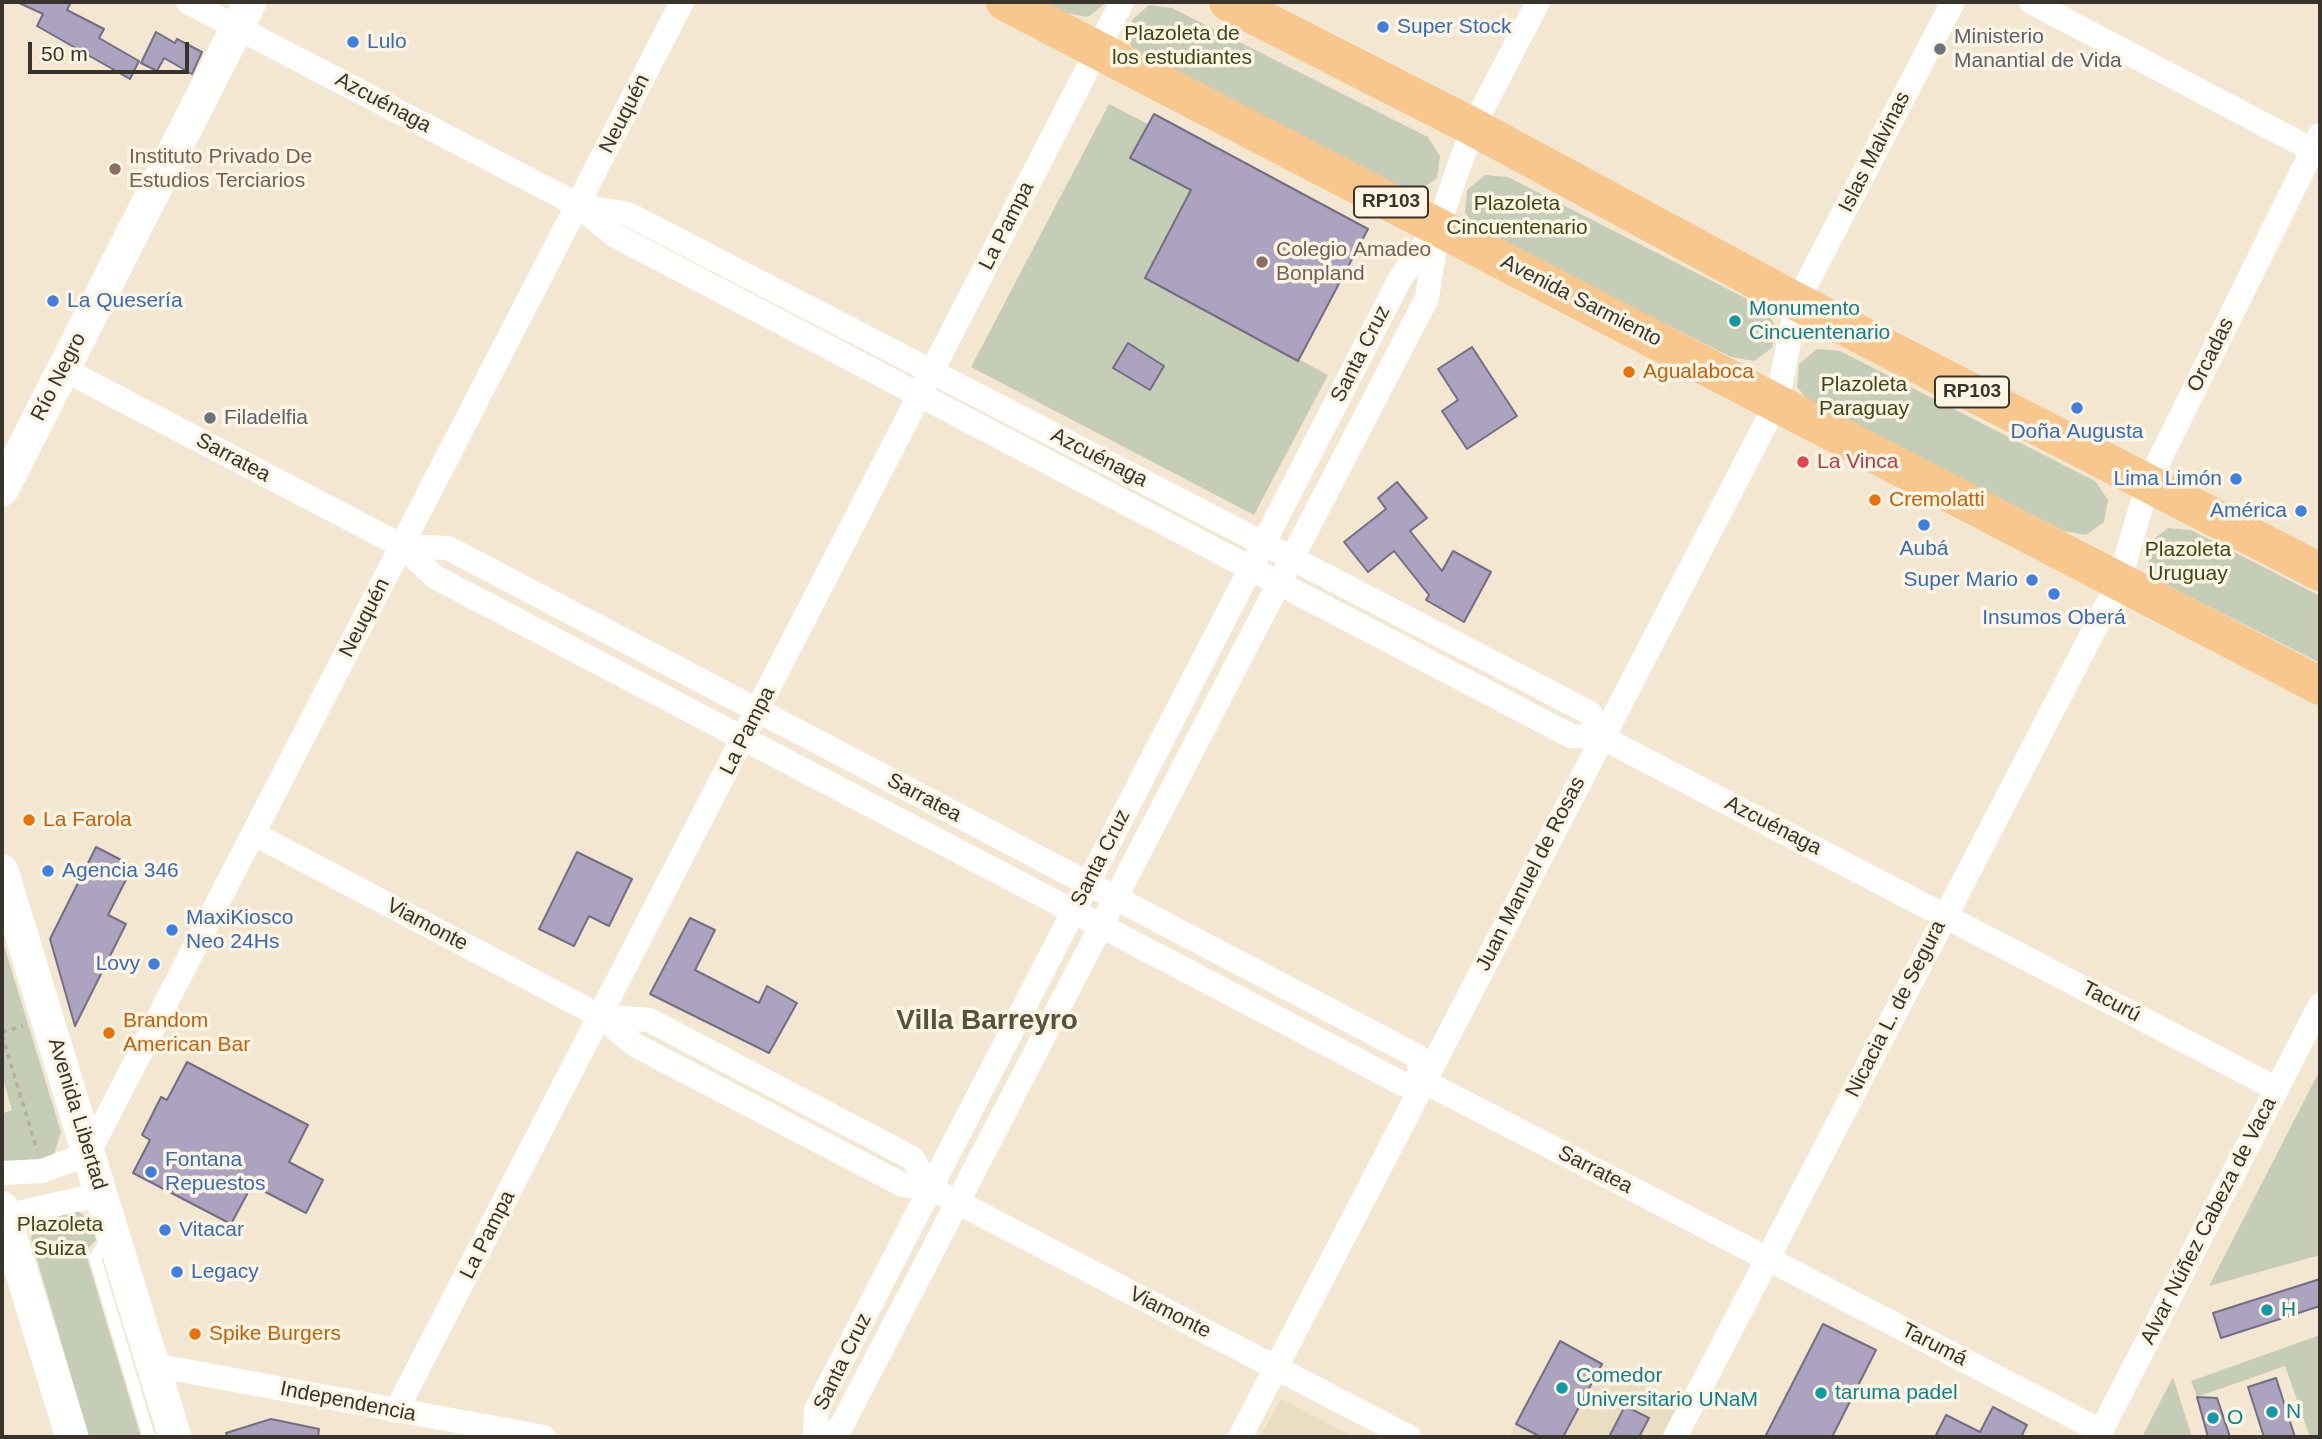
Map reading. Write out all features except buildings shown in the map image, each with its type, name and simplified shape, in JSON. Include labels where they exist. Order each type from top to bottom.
[{"type":"main road","name":"Avenida Sarmiento","points":[[1005,2],[2119,582]]},
{"type":"main road","name":"RP103","points":[[1228,2],[1473,127],[1797,302],[2320,572]]},
{"type":"main road","name":"Río Negro","points":[[2,490],[243,14]]},
{"type":"main road","name":"RP103","points":[[2119,582],[2320,686]]},
{"type":"main road","name":"Avenida Libertad","points":[[2,871],[175,1437]]},
{"type":"main road","points":[[3,1212],[72,1437]]},
{"type":"street","name":"Azcuénaga","points":[[188,2],[243,14],[578,205],[614,235],[1571,736],[1601,737],[1944,915]]},
{"type":"street","name":"Neuquén","points":[[88,1154],[682,2]]},
{"type":"street","name":"La Pampa","points":[[397,1411],[1122,2]]},
{"type":"street","points":[[1438,226],[1473,127],[1538,2]]},
{"type":"street","name":"Islas Malvinas","points":[[1797,302],[1953,2]]},
{"type":"street","points":[[2031,2],[2318,146]]},
{"type":"street","name":"Orcadas","points":[[2119,582],[2148,483],[2318,146]]},
{"type":"street","name":"Azcuénaga","points":[[578,205],[628,214],[1292,558],[1590,713],[1601,737]]},
{"type":"street","name":"Santa Cruz","points":[[815,1437],[816,1410],[930,1188],[1400,279],[1438,226]]},
{"type":"street","name":"Santa Cruz","points":[[829,1437],[842,1425],[1427,298],[1438,226]]},
{"type":"street","name":"Juan Manuel de Rosas","points":[[1240,1437],[1777,402],[1797,302]]},
{"type":"street","name":"Sarratea","points":[[63,369],[402,547],[435,577],[1403,1084],[1423,1081],[1767,1259]]},
{"type":"street","name":"Sarratea","points":[[402,547],[448,548],[1417,1056],[1423,1081]]},
{"type":"street","name":"Nicacia L. de Segura","points":[[1675,1437],[2119,582]]},
{"type":"street","name":"Viamonte","points":[[254,834],[600,1016],[635,1045],[696,1077],[903,1185],[930,1188],[1409,1437]]},
{"type":"street","name":"Tacurú","points":[[1944,915],[2277,1089]]},
{"type":"street","name":"Alvar Núñez Cabeza de Vaca","points":[[2100,1434],[2320,1005]]},
{"type":"street","points":[[2,1173],[42,1171],[88,1154]]},
{"type":"street","points":[[3,1212],[102,1194]]},
{"type":"street","name":"Tarumá","points":[[1767,1259],[2100,1434]]},
{"type":"street","name":"Independencia","points":[[153,1365],[544,1437]]},
{"type":"lane","points":[[112,1232],[94,1258],[149,1437]]},
{"type":"path","points":[[28,1024],[2,1033],[42,1171]]},
{"type":"shaded area","points":[[1560,1341],[1685,1408],[1670,1437],[1509,1437]]},
{"type":"shaded area","points":[[1281,1399],[1354,1437],[1260,1437]]},
{"type":"green space","points":[[1044,2],[1107,2],[1088,17],[1066,13]]},
{"type":"green space","name":"Plazoleta de los estudiantes","points":[[1149,5],[1172,8],[1428,137],[1440,156],[1437,178],[1419,191],[1396,188],[1144,61],[1129,43],[1132,20]]},
{"type":"green space","points":[[1109,104],[1148,124],[1131,157],[1191,190],[1146,278],[1328,375],[1254,515],[971,367]]},
{"type":"green space","name":"Plazoleta Cincuentenario","points":[[1485,175],[1508,177],[1763,307],[1776,326],[1772,348],[1754,361],[1731,357],[1480,231],[1465,213],[1467,190]]},
{"type":"green space","name":"Plazoleta Paraguay","points":[[1817,349],[1840,351],[2095,481],[2108,500],[2104,522],[2086,535],[2064,531],[1812,405],[1797,387],[1799,364]]},
{"type":"green space","name":"Plazoleta Uruguay","points":[[2168,528],[2191,530],[2320,596],[2320,663],[2163,583],[2148,565],[2150,542]]},
{"type":"green space","points":[[2,939],[61,1132],[55,1152],[41,1165],[6,1163],[2,1157],[2,1114],[12,1110],[2,1076]]},
{"type":"green space","points":[[2320,1070],[2320,1255],[2209,1286]]},
{"type":"green space","name":"Plazoleta Suiza","points":[[77,1210],[90,1221],[96,1240],[85,1251],[141,1437],[89,1437],[31,1239],[34,1225],[46,1211]]},
{"type":"green space","points":[[2320,1335],[2320,1437],[2310,1437],[2285,1366],[2197,1397],[2191,1381]]},
{"type":"green space","points":[[2173,1377],[2192,1437],[2142,1437]]},
{"type":"place","name":"Super Stock","points":[[1383,27]]},
{"type":"place","name":"Lulo","points":[[353,42]]},
{"type":"place","name":"Ministerio Manantial de Vida","points":[[1940,49]]},
{"type":"place","name":"Instituto Privado De Estudios Terciarios","points":[[115,169]]},
{"type":"place","name":"Colegio Amadeo Bonpland","points":[[1262,262]]},
{"type":"place","name":"La Quesería","points":[[53,301]]},
{"type":"place","name":"Monumento Cincuentenario","points":[[1735,321]]},
{"type":"place","name":"Agualaboca","points":[[1629,372]]},
{"type":"place","name":"Doña Augusta","points":[[2077,408]]},
{"type":"place","name":"Filadelfia","points":[[210,418]]},
{"type":"place","name":"La Vinca","points":[[1803,462]]},
{"type":"place","name":"Lima Limón","points":[[2236,479]]},
{"type":"place","name":"Cremolatti","points":[[1875,500]]},
{"type":"place","name":"América","points":[[2301,511]]},
{"type":"place","name":"Aubá","points":[[1924,525]]},
{"type":"place","name":"Super Mario","points":[[2032,580]]},
{"type":"place","name":"Insumos Oberá","points":[[2054,594]]},
{"type":"place","name":"La Farola","points":[[29,820]]},
{"type":"place","name":"Agencia 346","points":[[48,871]]},
{"type":"place","name":"MaxiKiosco Neo 24Hs","points":[[172,930]]},
{"type":"place","name":"Lovy","points":[[154,964]]},
{"type":"place","name":"Brandom American Bar","points":[[109,1033]]},
{"type":"place","name":"Fontana Repuestos","points":[[151,1172]]},
{"type":"place","name":"Vitacar","points":[[165,1230]]},
{"type":"place","name":"Legacy","points":[[177,1272]]},
{"type":"place","name":"H","points":[[2267,1310]]},
{"type":"place","name":"Spike Burgers","points":[[195,1334]]},
{"type":"place","name":"Comedor Universitario UNaM","points":[[1562,1388]]},
{"type":"place","name":"taruma padel","points":[[1821,1393]]},
{"type":"place","name":"N","points":[[2272,1412]]},
{"type":"place","name":"O","points":[[2213,1418]]},
{"type":"district","name":"Villa Barreyro","points":[[987,1021]]}]
